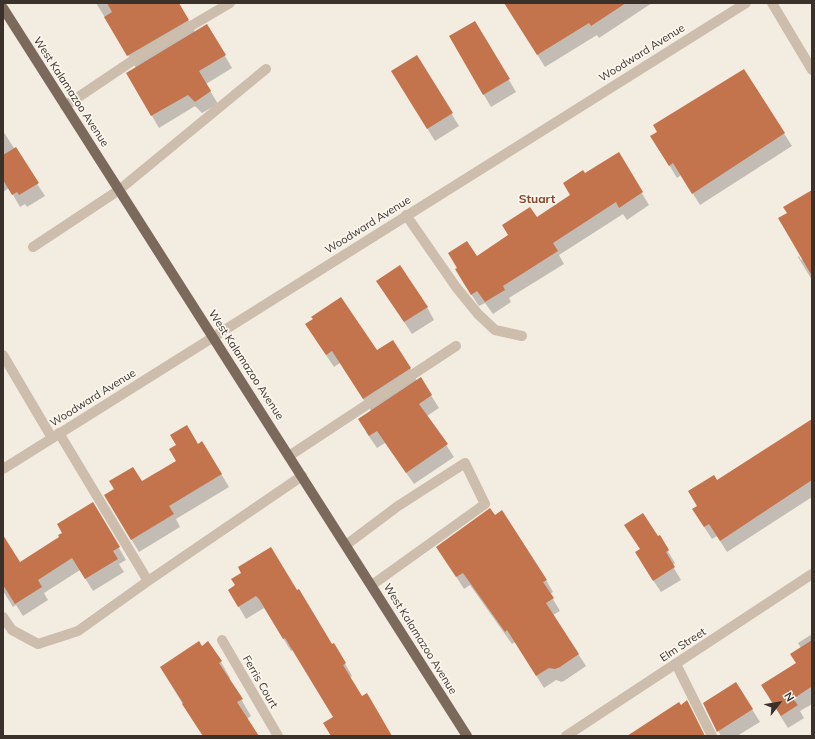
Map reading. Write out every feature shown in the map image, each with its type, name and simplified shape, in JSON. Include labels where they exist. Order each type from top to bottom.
[{"type":"main road","name":"West Kalamazoo Avenue","points":[[3,8],[467,736]]},
{"type":"street","points":[[65,106],[135,59],[230,3]]},
{"type":"street","name":"Woodward Avenue","points":[[3,469],[746,3]]},
{"type":"street","points":[[772,3],[812,70]]},
{"type":"street","points":[[33,247],[119,190],[266,68]]},
{"type":"street","points":[[406,215],[456,287],[478,314],[495,330],[522,336]]},
{"type":"street","points":[[289,456],[456,346]]},
{"type":"street","points":[[3,355],[148,581]]},
{"type":"street","points":[[346,545],[398,506],[465,463],[485,504],[372,585]]},
{"type":"street","points":[[3,617],[12,630],[38,644],[78,631],[148,581],[302,476]]},
{"type":"street","name":"Elm Street","points":[[566,736],[812,574]]},
{"type":"street","name":"Ferris Court","points":[[222,640],[278,736]]},
{"type":"street","points":[[676,664],[712,736]]},
{"type":"building","points":[[107,3],[179,3],[189,20],[127,56],[104,17],[112,12]]},
{"type":"building","points":[[504,3],[626,3],[591,26],[589,23],[537,55]]},
{"type":"building","points":[[475,21],[510,79],[483,95],[449,36]]},
{"type":"building","points":[[207,24],[226,55],[199,71],[211,91],[195,102],[188,95],[151,116],[126,73]]},
{"type":"building","points":[[417,55],[453,113],[427,129],[391,71]]},
{"type":"building","points":[[744,69],[785,133],[692,194],[673,163],[669,166],[650,136],[657,132],[653,125]]},
{"type":"building","points":[[16,147],[39,183],[19,195],[17,192],[12,195],[3,180],[3,155]]},
{"type":"building","points":[[619,152],[643,192],[619,208],[616,202],[553,243],[558,251],[503,286],[505,290],[485,302],[477,291],[471,295],[455,269],[457,268],[448,253],[467,241],[477,256],[508,235],[502,225],[530,207],[537,217],[570,195],[563,183],[583,170],[585,173]]},
{"type":"building","points":[[812,190],[812,276],[778,218],[787,213],[783,207]]},
{"type":"building","points":[[400,265],[428,307],[404,322],[376,281]]},
{"type":"building","points":[[341,297],[377,350],[393,340],[411,368],[363,399],[332,351],[326,355],[305,324],[313,319],[311,317]]},
{"type":"building","points":[[421,377],[432,395],[419,404],[448,444],[406,473],[377,431],[369,436],[358,419]]},
{"type":"building","points":[[812,419],[812,480],[720,541],[709,524],[704,527],[692,509],[697,506],[688,491],[714,475],[717,480]]},
{"type":"building","points":[[187,425],[198,444],[202,441],[222,474],[169,506],[174,514],[131,540],[104,495],[114,489],[109,481],[133,467],[142,481],[176,461],[169,449],[176,445],[170,435]]},
{"type":"building","points":[[93,502],[120,547],[113,551],[118,559],[85,579],[72,558],[38,580],[42,587],[15,604],[3,585],[3,535],[20,562],[59,537],[58,535],[62,533],[57,524]]},
{"type":"building","points":[[490,508],[495,515],[502,510],[547,580],[543,582],[554,598],[546,603],[579,654],[560,667],[555,669],[549,668],[536,676],[507,630],[505,632],[463,573],[456,577],[436,547]]},
{"type":"building","points":[[643,513],[658,536],[660,535],[669,550],[666,552],[675,567],[653,581],[635,552],[640,549],[624,525]]},
{"type":"building","points":[[271,547],[297,590],[299,589],[332,644],[334,643],[346,663],[343,665],[362,696],[367,693],[392,736],[331,736],[323,723],[333,717],[285,638],[283,639],[259,599],[256,596],[238,607],[228,590],[235,585],[231,579],[241,573],[238,567]]},
{"type":"building","points":[[812,640],[812,688],[811,687],[793,699],[798,705],[781,716],[761,685],[796,663],[790,654]]},
{"type":"building","points":[[199,641],[202,646],[208,641],[222,661],[219,663],[243,699],[237,702],[259,736],[203,736],[182,704],[183,703],[160,667]]},
{"type":"building","points":[[736,682],[753,709],[717,732],[703,703]]},
{"type":"building","points":[[687,700],[705,736],[627,736],[679,702],[681,705]]},
{"type":"district","name":"Stuart","points":[[537,199]]}]
